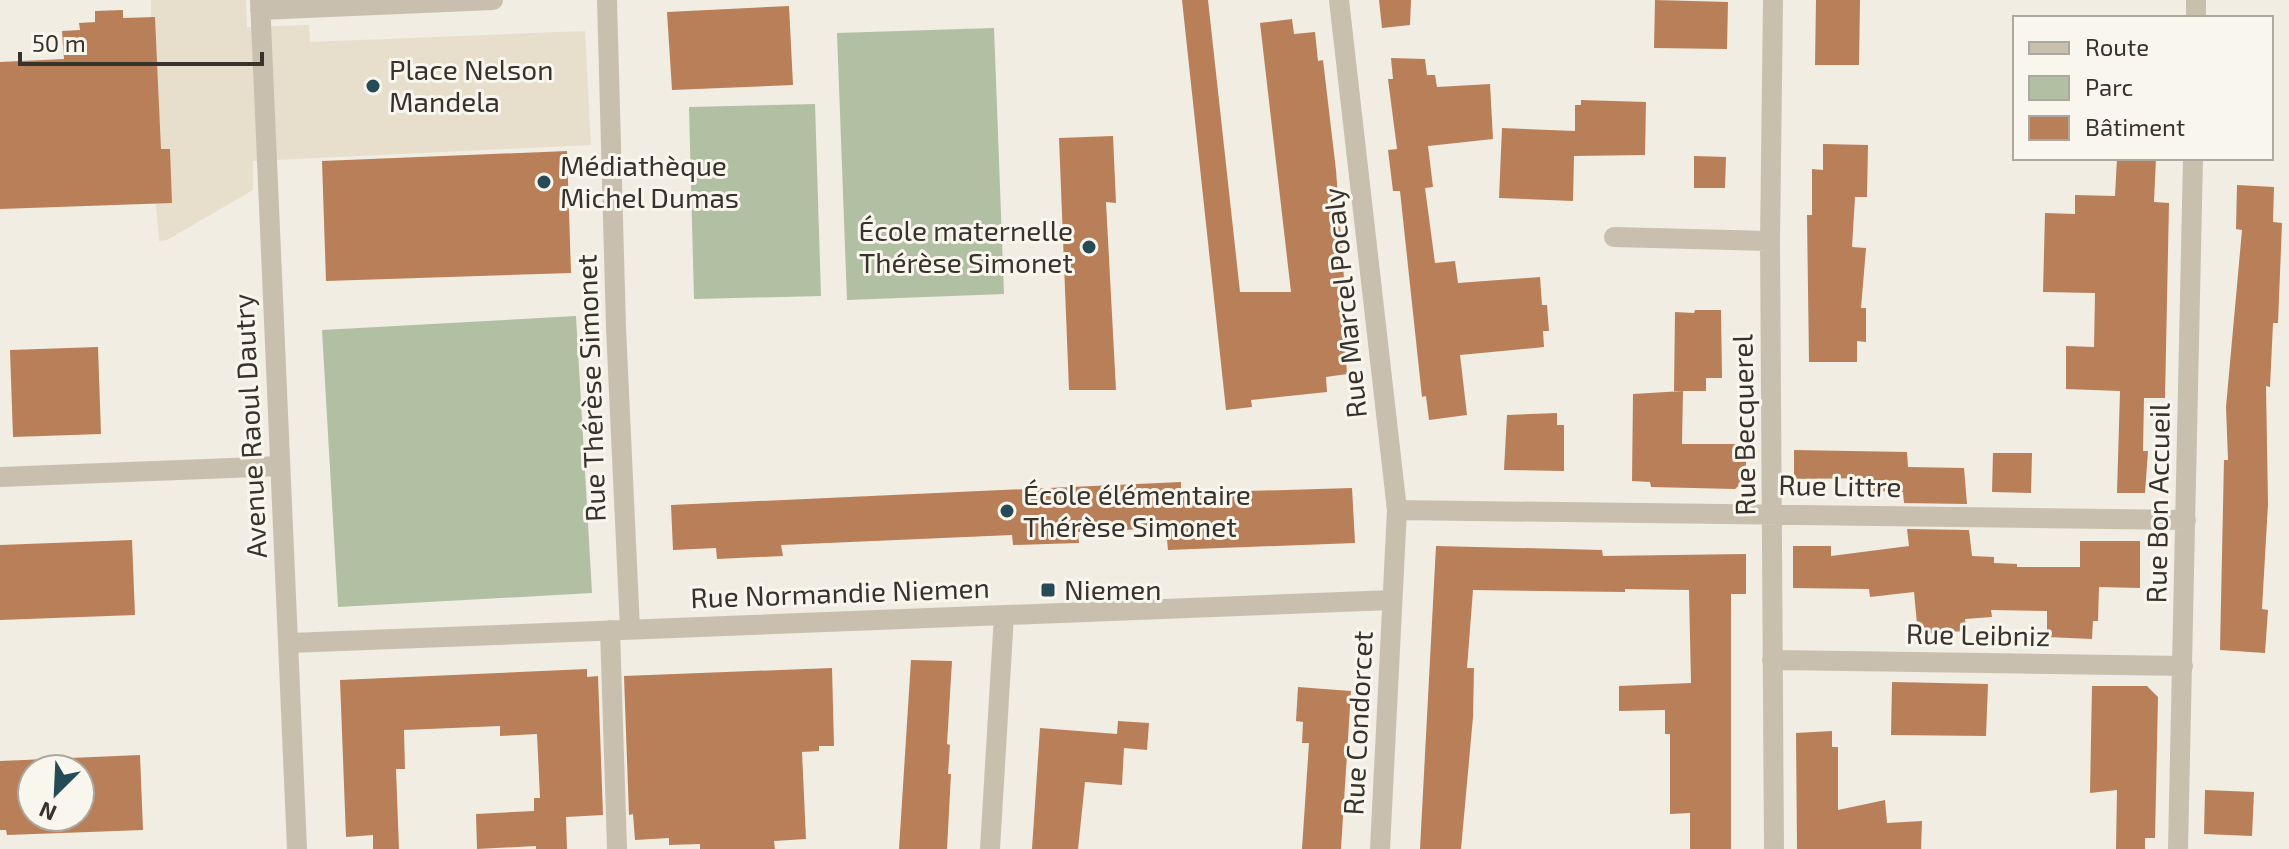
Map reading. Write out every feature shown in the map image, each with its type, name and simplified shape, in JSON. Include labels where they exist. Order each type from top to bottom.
[{"type":"street","points":[[260,5],[493,0]]},
{"type":"street","name":"Rue Thérèse Simonet","points":[[607,0],[620,630],[617,849]]},
{"type":"street","name":"Rue Marcel Pocaly","points":[[1339,0],[1397,510],[1392,600]]},
{"type":"street","name":"Rue Becquerel","points":[[1773,0],[1770,241],[1774,849]]},
{"type":"street","name":"Avenue Raoul Dautry","points":[[260,5],[297,849]]},
{"type":"street","name":"Rue Bon Accueil","points":[[2178,849],[2193,160]]},
{"type":"street","points":[[1614,237],[1770,241]]},
{"type":"street","points":[[0,477],[280,466]]},
{"type":"street","name":"Rue Littre","points":[[1397,510],[2186,520]]},
{"type":"street","name":"Rue Normandie Niemen","points":[[290,643],[1392,600]]},
{"type":"street","name":"Rue Condorcet","points":[[1380,849],[1392,600]]},
{"type":"street","points":[[990,849],[1004,615]]},
{"type":"street","name":"Rue Leibniz","points":[[1772,660],[2183,666]]},
{"type":"green space","points":[[994,28],[1004,294],[847,300],[837,33]]},
{"type":"green space","points":[[815,104],[821,296],[694,299],[689,107]]},
{"type":"green space","points":[[576,316],[592,593],[338,607],[322,330]]},
{"type":"shaded area","name":"Place Nelson Mandela","points":[[151,0],[246,0],[247,27],[309,25],[310,42],[585,31],[591,145],[253,161],[253,190],[167,240],[159,241],[156,204],[170,149],[145,150],[160,131],[155,17],[151,17]]},
{"type":"building","points":[[1182,0],[1208,0],[1240,292],[1291,292],[1260,23],[1292,19],[1294,34],[1315,32],[1318,61],[1323,60],[1336,170],[1349,346],[1345,346],[1347,374],[1326,377],[1327,392],[1251,400],[1252,407],[1226,410]]},
{"type":"building","points":[[1379,0],[1411,0],[1410,25],[1382,28]]},
{"type":"building","points":[[1655,0],[1728,2],[1727,49],[1654,48]]},
{"type":"building","points":[[1816,0],[1860,0],[1859,65],[1815,65]]},
{"type":"building","points":[[789,6],[793,85],[672,90],[667,12]]},
{"type":"building","points":[[123,10],[123,18],[155,17],[161,149],[170,149],[172,203],[0,209],[0,62],[64,59],[62,31],[80,30],[79,23],[95,22],[95,11]]},
{"type":"building","points":[[1391,58],[1425,59],[1427,75],[1435,75],[1437,87],[1490,84],[1493,139],[1428,146],[1433,187],[1425,188],[1435,263],[1455,261],[1458,283],[1540,277],[1542,305],[1547,305],[1549,331],[1543,331],[1544,347],[1460,355],[1467,415],[1429,420],[1426,396],[1422,397],[1400,191],[1393,191],[1388,150],[1397,149],[1388,79],[1393,79]]},
{"type":"building","points":[[1581,100],[1646,102],[1645,155],[1574,156],[1573,201],[1499,198],[1502,128],[1575,131],[1575,105],[1581,105]]},
{"type":"building","points":[[1113,136],[1116,203],[1106,202],[1116,390],[1069,390],[1059,138]]},
{"type":"building","points":[[1823,144],[1868,145],[1867,197],[1855,197],[1852,247],[1866,248],[1861,308],[1866,308],[1866,342],[1857,341],[1857,362],[1809,362],[1807,215],[1812,215],[1812,169],[1823,170]]},
{"type":"building","points":[[567,151],[571,273],[326,281],[322,161]]},
{"type":"building","points":[[1694,156],[1726,157],[1725,188],[1694,188]]},
{"type":"building","points":[[2117,160],[2156,160],[2154,202],[2169,203],[2165,398],[2144,398],[2143,451],[2148,451],[2145,493],[2117,493],[2120,391],[2066,389],[2066,346],[2094,347],[2095,293],[2043,292],[2045,213],[2075,214],[2075,195],[2115,196]]},
{"type":"building","points":[[2237,185],[2274,187],[2273,222],[2282,223],[2278,323],[2273,323],[2270,387],[2266,386],[2268,504],[2262,609],[2268,610],[2265,653],[2220,650],[2224,460],[2228,460],[2226,407],[2242,230],[2236,229]]},
{"type":"building","points":[[1695,310],[1721,310],[1722,378],[1706,378],[1706,391],[1674,391],[1675,312],[1694,313]]},
{"type":"building","points":[[98,347],[101,434],[13,437],[10,350]]},
{"type":"building","points":[[1683,391],[1682,444],[1746,444],[1746,479],[1735,489],[1651,487],[1650,482],[1632,481],[1633,394]]},
{"type":"building","points":[[1557,413],[1557,425],[1564,425],[1564,471],[1504,470],[1507,415]]},
{"type":"building","points":[[1794,450],[1907,452],[1908,467],[1964,468],[1967,504],[1904,503],[1903,492],[1870,491],[1869,478],[1794,479]]},
{"type":"building","points":[[1993,453],[2032,453],[2031,493],[1992,492]]},
{"type":"building","points":[[1181,482],[1181,493],[1352,488],[1355,543],[1168,550],[1166,528],[1078,532],[1079,543],[1013,545],[1012,535],[781,545],[783,556],[717,559],[716,548],[673,550],[671,505]]},
{"type":"building","points":[[1907,529],[1969,530],[1972,556],[1994,557],[1994,563],[2017,564],[2017,567],[2080,567],[2080,541],[2140,541],[2140,588],[2099,587],[2098,621],[2093,621],[2092,639],[2047,637],[2047,611],[1991,610],[1992,617],[1965,619],[1966,631],[1918,634],[1914,592],[1870,597],[1869,589],[1793,588],[1793,546],[1831,546],[1831,556],[1909,546]]},
{"type":"building","points":[[132,540],[135,615],[0,620],[0,545]]},
{"type":"building","points":[[1436,546],[1602,550],[1603,556],[1746,554],[1746,594],[1731,594],[1731,849],[1690,849],[1690,813],[1670,814],[1670,734],[1665,734],[1665,710],[1619,711],[1619,686],[1691,683],[1689,590],[1625,589],[1625,592],[1473,590],[1467,668],[1474,668],[1473,717],[1461,849],[1420,849]]},
{"type":"building","points":[[911,660],[952,661],[947,744],[950,745],[948,774],[951,774],[947,849],[899,849]]},
{"type":"building","points":[[832,668],[834,746],[819,746],[819,751],[802,752],[806,839],[774,841],[775,849],[700,849],[700,844],[669,845],[669,838],[635,840],[633,814],[629,815],[624,676]]},
{"type":"building","points":[[587,669],[587,677],[598,676],[603,815],[566,817],[567,849],[536,849],[536,846],[477,849],[476,814],[534,811],[534,798],[540,798],[537,734],[500,736],[500,726],[404,730],[405,769],[396,769],[399,849],[373,849],[373,835],[346,837],[340,680]]},
{"type":"building","points":[[1892,682],[1988,684],[1986,736],[1891,735]]},
{"type":"building","points":[[2092,686],[2147,686],[2158,697],[2155,838],[2145,838],[2145,849],[2116,849],[2117,790],[2090,793]]},
{"type":"building","points":[[1298,687],[1351,691],[1341,849],[1302,849],[1309,743],[1302,743],[1303,722],[1296,721]]},
{"type":"building","points":[[1118,721],[1149,723],[1147,750],[1124,748],[1122,785],[1085,782],[1078,849],[1032,849],[1040,728],[1117,734]]},
{"type":"building","points":[[1832,731],[1832,747],[1838,747],[1838,810],[1885,800],[1887,823],[1922,821],[1921,849],[1797,849],[1796,733]]},
{"type":"building","points":[[140,755],[143,830],[96,832],[96,757]]},
{"type":"building","points":[[16,760],[16,833],[61,833],[7,835],[6,830],[0,830],[0,761]]},
{"type":"building","points":[[2205,790],[2254,792],[2252,836],[2204,834]]},
{"type":"place","name":"Place Nelson Mandela","points":[[373,86]]},
{"type":"place","name":"Médiathèque Michel Dumas","points":[[544,182]]},
{"type":"place","name":"École maternelle Thérèse Simonet","points":[[1089,247]]},
{"type":"place","name":"École élémentaire Thérèse Simonet","points":[[1007,511]]},
{"type":"place","name":"Niemen","points":[[1048,590]]}]
